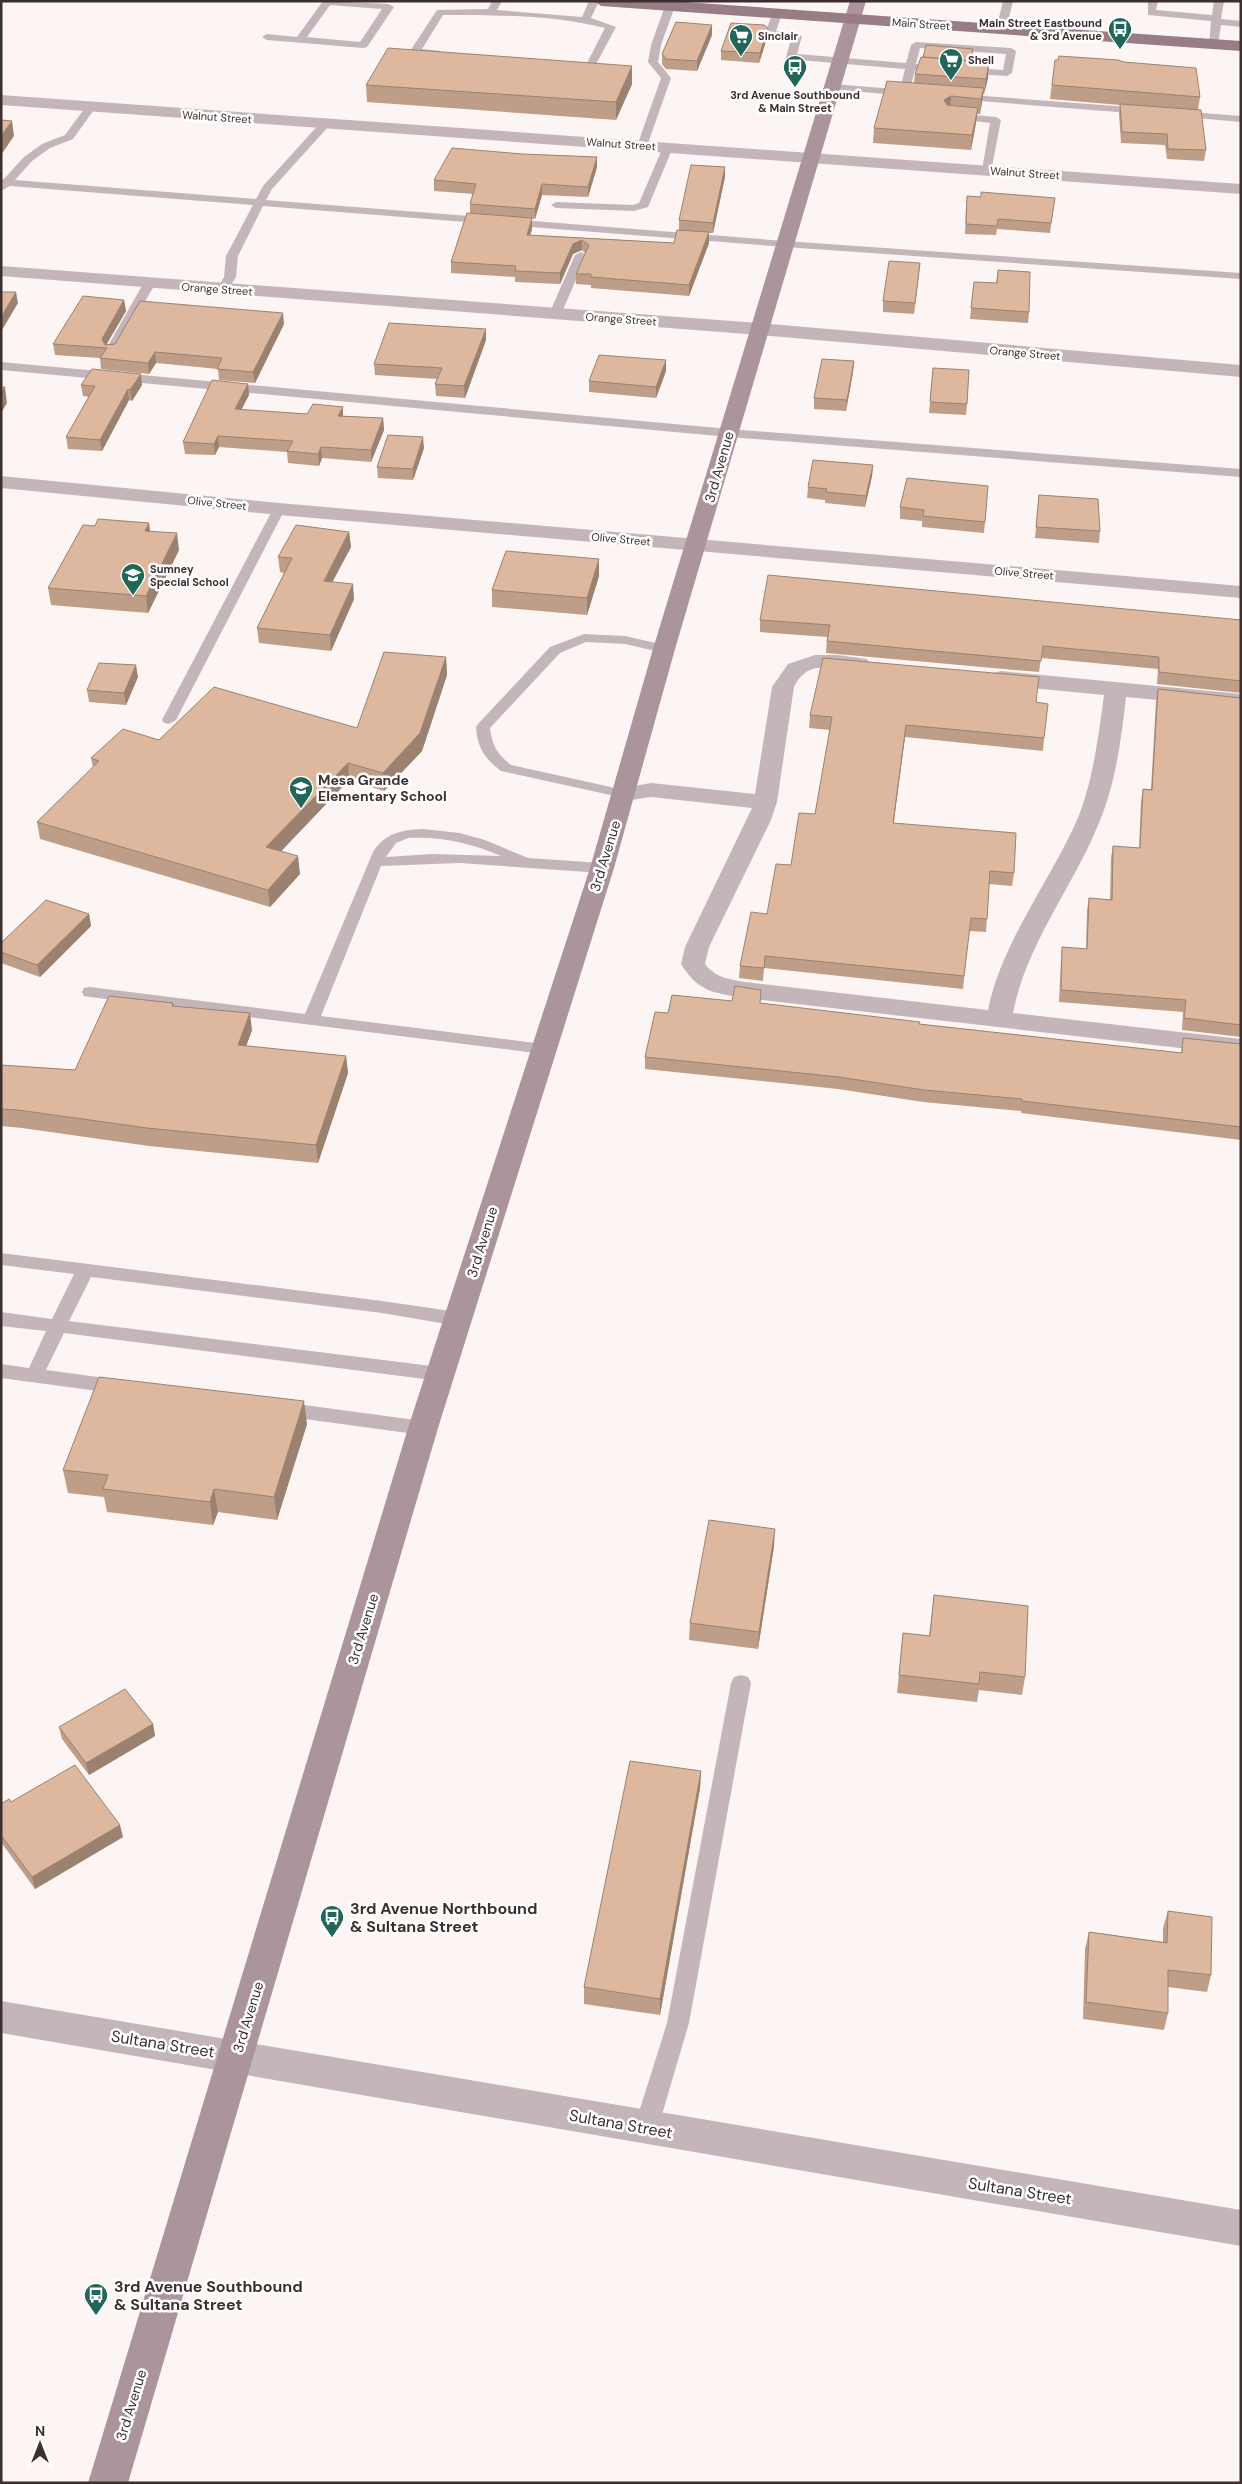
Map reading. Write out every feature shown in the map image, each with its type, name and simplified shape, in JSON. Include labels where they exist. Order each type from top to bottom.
[{"type":"main road","name":"Main Street","points":[[601,1],[670,6],[696,5],[853,20],[1241,46]]},
{"type":"street","name":"3rd Avenue","points":[[108,2483],[423,1428],[602,868],[664,649],[858,1]]},
{"type":"street","name":"Walnut Street","points":[[1,100],[1241,189]]},
{"type":"street","name":"Orange Street","points":[[1,271],[759,330],[1241,371]]},
{"type":"street","name":"Olive Street","points":[[1,482],[279,509],[1241,592]]},
{"type":"street","points":[[884,666],[834,661],[814,662],[797,667],[788,674],[783,687],[762,811],[697,947],[693,964],[699,976],[715,985],[745,990],[1241,1047]]},
{"type":"street","points":[[980,676],[1241,701]]},
{"type":"street","points":[[999,1019],[1005,989],[1016,961],[1085,829],[1107,759],[1116,689]]},
{"type":"street","points":[[624,794],[650,807],[762,811]]},
{"type":"street","name":"Sultana Street","points":[[1,2017],[1241,2228]]},
{"type":"lane","points":[[490,12],[496,1]]},
{"type":"lane","points":[[584,20],[594,1]]},
{"type":"lane","points":[[1001,30],[1008,1]]},
{"type":"lane","points":[[1153,1],[1151,13],[1241,24]]},
{"type":"lane","points":[[1213,44],[1219,1]]},
{"type":"lane","points":[[267,37],[300,40],[363,45],[389,7],[372,3],[327,2],[300,40]]},
{"type":"lane","points":[[642,146],[666,78],[652,62],[670,6]]},
{"type":"lane","points":[[444,54],[415,51],[440,12],[490,12],[584,20],[611,27],[590,66],[561,63]]},
{"type":"lane","points":[[777,14],[770,34],[797,36],[791,57],[910,66],[949,58],[1011,51],[1006,78],[949,58],[916,45],[910,66],[906,85]]},
{"type":"lane","points":[[949,58],[956,27]]},
{"type":"lane","points":[[833,87],[923,94]]},
{"type":"lane","points":[[942,95],[1151,112]]},
{"type":"lane","points":[[3,184],[28,159],[46,146],[69,137],[91,107]]},
{"type":"lane","points":[[1171,113],[1241,119]]},
{"type":"lane","points":[[950,116],[996,120],[987,170]]},
{"type":"lane","points":[[223,289],[230,277],[232,256],[267,188],[325,124]]},
{"type":"lane","points":[[556,205],[634,208],[644,205],[668,148]]},
{"type":"lane","points":[[3,184],[785,244],[1241,276]]},
{"type":"lane","points":[[555,314],[581,255]]},
{"type":"lane","points":[[111,351],[149,284]]},
{"type":"lane","points":[[1,366],[729,432],[1241,473]]},
{"type":"lane","points":[[169,720],[279,509]]},
{"type":"lane","points":[[624,794],[506,768],[491,756],[484,744],[483,727],[555,650],[584,638],[625,640],[664,649]]},
{"type":"lane","points":[[311,1020],[375,862],[385,846],[393,838],[408,833],[428,833],[495,847],[525,862]]},
{"type":"lane","points":[[375,862],[425,858],[525,862],[602,868]]},
{"type":"lane","points":[[90,992],[543,1049]]},
{"type":"lane","points":[[1,1259],[382,1308],[458,1320]]},
{"type":"lane","points":[[34,1376],[86,1270]]},
{"type":"lane","points":[[1,1319],[440,1374]]},
{"type":"lane","points":[[1,1371],[136,1389]]},
{"type":"lane","points":[[262,1407],[423,1428]]},
{"type":"lane","points":[[646,2128],[678,2023],[741,1682]]},
{"type":"building","points":[[676,22],[712,25],[697,61],[666,59],[662,54]]},
{"type":"building","points":[[731,23],[764,25],[768,28],[760,53],[721,51]]},
{"type":"building","points":[[926,45],[973,49],[970,61],[923,57]]},
{"type":"building","points":[[388,48],[632,66],[616,102],[366,85]]},
{"type":"building","points":[[1059,56],[1196,68],[1200,97],[1052,85],[1055,60],[1058,60]]},
{"type":"building","points":[[921,57],[989,63],[986,79],[915,74]]},
{"type":"building","points":[[887,81],[984,88],[981,99],[951,96],[944,100],[947,105],[978,108],[972,135],[874,128]]},
{"type":"building","points":[[1120,104],[1201,110],[1206,150],[1168,149],[1167,134],[1122,132]]},
{"type":"building","points":[[1,120],[12,121],[1,136]]},
{"type":"building","points":[[452,148],[522,154],[597,157],[588,187],[542,184],[535,209],[470,204],[476,184],[434,180]]},
{"type":"building","points":[[691,165],[725,167],[713,223],[679,220]]},
{"type":"building","points":[[981,192],[1055,198],[1051,223],[998,219],[997,226],[966,224],[967,196],[981,197]]},
{"type":"building","points":[[467,213],[532,218],[527,235],[674,243],[677,230],[709,232],[689,285],[591,277],[591,274],[576,274],[589,245],[582,240],[573,244],[560,273],[515,271],[516,266],[451,262]]},
{"type":"building","points":[[889,261],[920,263],[915,303],[883,301]]},
{"type":"building","points":[[998,270],[1030,272],[1029,312],[971,308],[974,282],[997,283]]},
{"type":"building","points":[[1,292],[16,292],[1,317]]},
{"type":"building","points":[[83,296],[124,300],[102,339],[105,345],[115,344],[140,301],[283,313],[253,372],[217,369],[222,358],[155,352],[148,363],[100,358],[107,348],[53,344]]},
{"type":"building","points":[[389,323],[486,329],[464,386],[435,384],[442,368],[374,364]]},
{"type":"building","points":[[599,355],[666,360],[656,387],[589,381]]},
{"type":"building","points":[[822,359],[854,361],[847,400],[814,398]]},
{"type":"building","points":[[933,368],[969,370],[967,404],[930,402]]},
{"type":"building","points":[[92,369],[141,374],[130,390],[128,389],[100,440],[66,437],[95,386],[81,385]]},
{"type":"building","points":[[212,380],[248,384],[235,409],[307,414],[313,404],[343,407],[338,416],[383,418],[371,450],[321,447],[318,454],[287,451],[293,441],[218,436],[214,444],[183,442]]},
{"type":"building","points":[[388,435],[423,437],[413,469],[377,467]]},
{"type":"building","points":[[813,460],[873,465],[866,496],[826,492],[827,489],[808,487]]},
{"type":"building","points":[[907,478],[988,486],[985,522],[923,516],[924,510],[900,507]]},
{"type":"building","points":[[1039,495],[1098,499],[1100,531],[1036,527]]},
{"type":"building","points":[[98,519],[149,523],[145,531],[177,533],[146,596],[48,588],[83,525],[95,526]]},
{"type":"building","points":[[296,525],[349,532],[324,581],[353,584],[330,635],[257,628],[292,558],[278,557]]},
{"type":"building","points":[[506,551],[599,559],[587,598],[492,590]]},
{"type":"building","points":[[768,575],[1241,620],[1241,681],[1159,672],[1159,657],[1043,646],[1041,661],[827,641],[830,625],[760,620]]},
{"type":"building","points":[[384,652],[446,657],[420,733],[383,773],[348,763],[266,847],[298,856],[268,890],[37,822],[99,761],[91,758],[123,729],[159,740],[214,687],[357,728]]},
{"type":"building","points":[[823,658],[1039,677],[1036,702],[1048,704],[1044,738],[906,725],[893,823],[1016,833],[1014,873],[990,871],[987,919],[971,918],[964,976],[765,956],[764,968],[740,966],[751,912],[767,914],[776,864],[791,865],[799,813],[815,814],[832,717],[810,715]]},
{"type":"building","points":[[99,663],[136,665],[124,693],[87,690]]},
{"type":"building","points":[[1158,689],[1241,698],[1241,1025],[1184,1018],[1186,1000],[1061,990],[1062,947],[1087,949],[1089,898],[1112,900],[1113,846],[1140,848],[1143,789],[1152,790]]},
{"type":"building","points":[[46,900],[89,914],[37,965],[1,952],[1,943]]},
{"type":"building","points":[[735,986],[761,990],[760,1003],[920,1022],[919,1024],[1182,1053],[1183,1038],[1241,1044],[1241,1127],[1022,1101],[1022,1099],[924,1090],[839,1077],[645,1057],[655,1012],[668,1013],[672,995],[732,1001]]},
{"type":"building","points":[[109,996],[173,1003],[172,1006],[250,1013],[238,1045],[346,1056],[316,1145],[147,1128],[1,1109],[1,1065],[75,1070]]},
{"type":"building","points":[[99,1377],[304,1401],[274,1497],[214,1489],[210,1502],[103,1489],[108,1475],[63,1470]]},
{"type":"building","points":[[709,1520],[775,1529],[759,1632],[690,1623]]},
{"type":"building","points":[[934,1595],[1028,1606],[1025,1677],[980,1672],[979,1684],[899,1675],[903,1633],[930,1636]]},
{"type":"building","points":[[125,1689],[153,1724],[86,1763],[59,1727]]},
{"type":"building","points":[[630,1761],[701,1771],[660,1999],[584,1987]]},
{"type":"building","points":[[75,1765],[120,1825],[32,1877],[1,1835],[1,1804],[9,1799],[11,1802]]},
{"type":"building","points":[[1168,1911],[1212,1917],[1211,1975],[1168,1970],[1168,2013],[1086,2002],[1089,1932],[1167,1943]]},
{"type":"place","name":"Main Street Eastbound & 3rd Avenue","points":[[1120,50]]},
{"type":"place","name":"Sinclair","points":[[741,57]]},
{"type":"place","name":"Shell","points":[[951,81]]},
{"type":"place","name":"3rd Avenue Southbound & Main Street","points":[[795,88]]},
{"type":"place","name":"Sumney Special School","points":[[133,596]]},
{"type":"place","name":"Mesa Grande Elementary School","points":[[301,809]]},
{"type":"place","name":"3rd Avenue Northbound & Sultana Street","points":[[332,1938]]},
{"type":"place","name":"3rd Avenue Southbound & Sultana Street","points":[[96,2316]]}]
